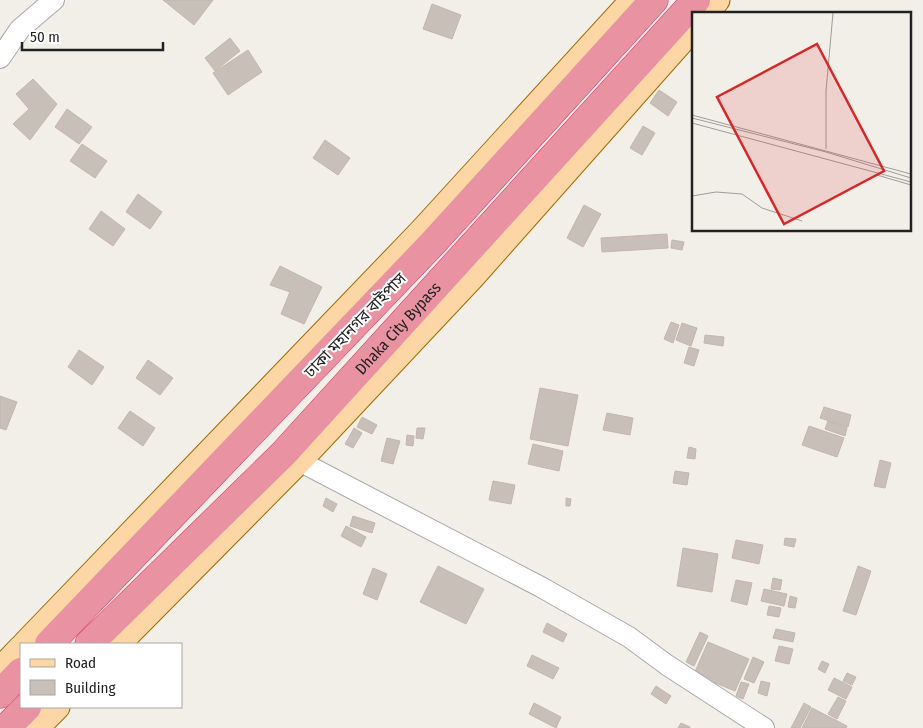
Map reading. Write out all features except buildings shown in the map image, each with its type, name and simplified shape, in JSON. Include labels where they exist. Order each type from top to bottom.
[{"type":"highway","name":"ঢাকা মহানগর বাইপাস","points":[[50,643],[425,251],[654,0]]},
{"type":"highway","name":"Dhaka City Bypass","points":[[90,643],[283,454],[696,0]]},
{"type":"highway","points":[[0,694],[20,673]]},
{"type":"highway","points":[[6,728],[26,708]]},
{"type":"main road","points":[[26,643],[422,231],[633,0]]},
{"type":"main road","points":[[707,12],[717,0]]},
{"type":"main road","points":[[119,643],[299,462],[472,277],[692,29]]},
{"type":"main road","points":[[0,670],[20,649]]},
{"type":"main road","points":[[36,728],[56,708]]},
{"type":"street","points":[[0,58],[20,30],[54,0]]},
{"type":"street","points":[[299,462],[540,587],[629,637],[667,665],[764,728]]}]
